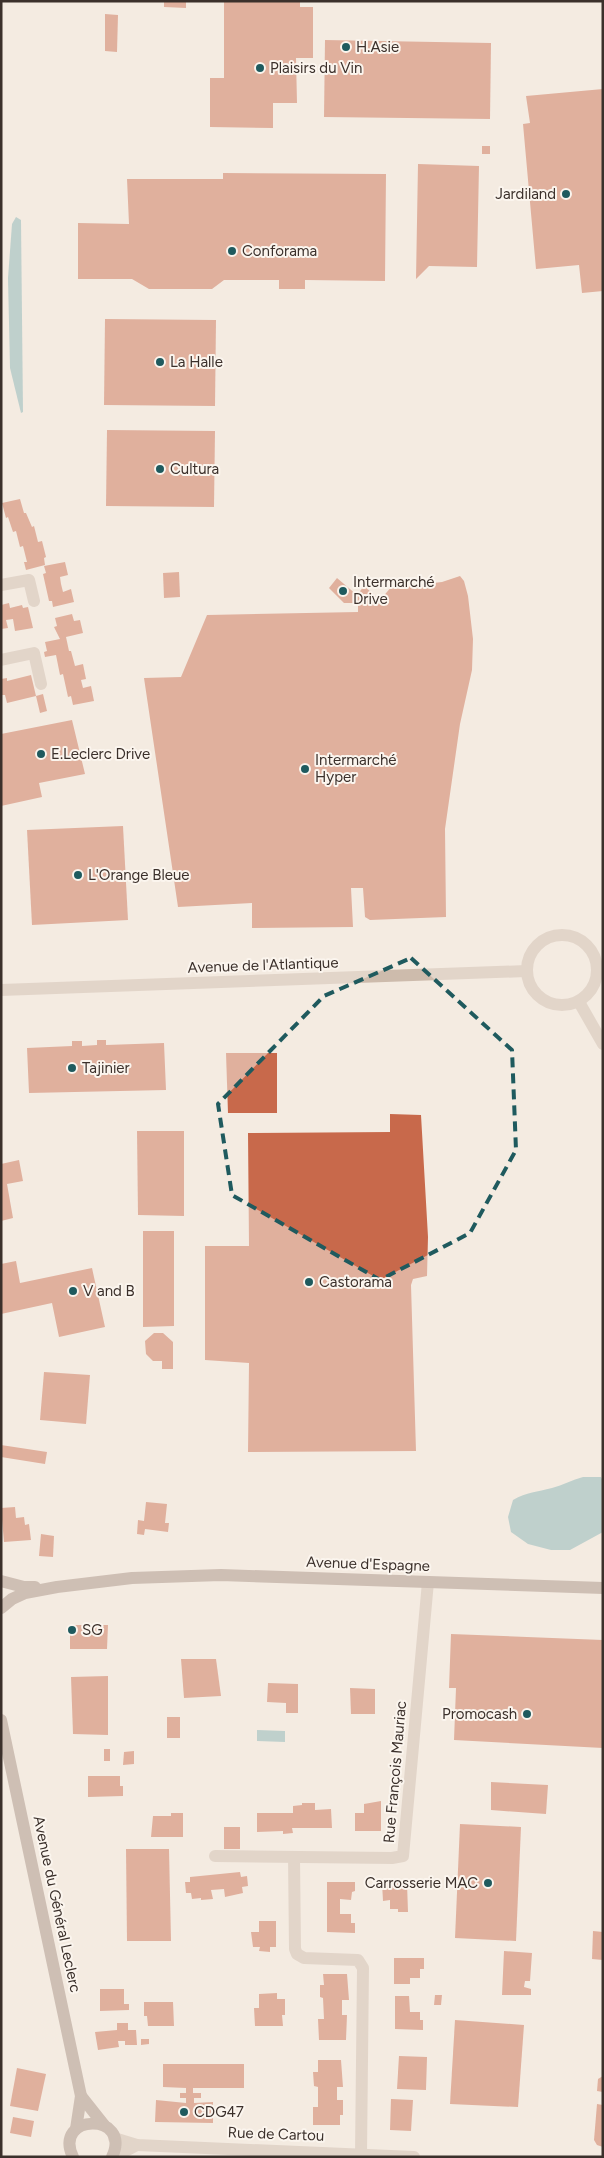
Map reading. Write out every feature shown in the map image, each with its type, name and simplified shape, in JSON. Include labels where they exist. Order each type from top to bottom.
[{"type":"street","points":[[1,585],[29,580],[34,601]]},
{"type":"street","points":[[1,660],[34,653],[41,684]]},
{"type":"street","points":[[559,934],[570,935],[588,945],[600,972],[592,989],[578,1002],[567,1005],[555,1005],[544,1001],[535,993],[529,983],[526,971],[532,951],[544,940],[559,934]]},
{"type":"street","name":"Avenue de l'Atlantique","points":[[1,990],[526,971]]},
{"type":"street","points":[[578,1002],[603,1044]]},
{"type":"street","name":"Avenue d'Espagne","points":[[58,1587],[132,1578],[221,1575],[603,1588]]},
{"type":"street","points":[[1,1581],[24,1587],[58,1587]]},
{"type":"street","name":"Rue François Mauriac","points":[[215,1856],[392,1858],[403,1856],[428,1582]]},
{"type":"street","points":[[1,1608],[12,1599],[26,1593],[58,1587]]},
{"type":"street","points":[[1,1596],[1,1604]]},
{"type":"street","name":"Avenue du Général Leclerc","points":[[1,1720],[81,2096],[76,2129],[70,2142],[73,2157]]},
{"type":"street","points":[[294,1856],[295,1949],[297,1954],[304,1958],[358,1960],[363,1968],[361,2154]]},
{"type":"street","name":"Avenue du Général Leclerc","points":[[81,2096],[114,2138]]},
{"type":"street","points":[[76,2129],[93,2122],[104,2125]]},
{"type":"street","points":[[113,2157],[116,2145],[114,2138]]},
{"type":"street","name":"Rue de Cartou","points":[[114,2138],[137,2145],[414,2157]]},
{"type":"street","name":"Rue de Cartou","points":[[113,2157],[137,2145]]},
{"type":"highlighted area","points":[[411,958],[512,1050],[516,1150],[470,1233],[380,1280],[232,1195],[218,1104],[324,996]]},
{"type":"water","points":[[16,217],[21,220],[23,412],[21,413],[10,368],[8,278],[12,224]]},
{"type":"water","points":[[583,1477],[601,1477],[603,1481],[603,1532],[570,1550],[551,1550],[528,1544],[511,1532],[508,1517],[513,1500]]},
{"type":"water","points":[[257,1730],[285,1731],[285,1742],[257,1741]]},
{"type":"building","points":[[164,1],[186,1],[186,8],[164,7]]},
{"type":"building","name":"Plaisirs du Vin","points":[[224,1],[300,1],[300,7],[313,7],[313,58],[296,58],[297,103],[273,103],[273,128],[210,127],[210,78],[224,78]]},
{"type":"building","points":[[105,14],[118,15],[117,52],[105,51]]},
{"type":"building","points":[[325,40],[491,43],[490,119],[324,117]]},
{"type":"building","name":"Jardiland","points":[[603,89],[603,291],[582,293],[579,265],[536,269],[523,124],[530,123],[526,96]]},
{"type":"building","points":[[482,146],[490,146],[490,154],[482,154]]},
{"type":"building","points":[[418,164],[479,166],[477,267],[429,266],[416,279]]},
{"type":"building","name":"Conforama","points":[[223,173],[386,174],[385,281],[305,280],[305,289],[279,289],[279,280],[224,280],[212,289],[149,289],[132,279],[78,279],[78,223],[129,224],[127,179],[223,179]]},
{"type":"building","name":"La Halle","points":[[105,319],[216,320],[215,406],[104,405]]},
{"type":"building","name":"Cultura","points":[[107,430],[215,431],[214,507],[106,506]]},
{"type":"building","points":[[20,499],[24,513],[26,513],[32,527],[34,526],[38,542],[42,541],[46,557],[44,558],[45,565],[26,570],[24,562],[27,562],[23,546],[20,547],[16,531],[13,532],[8,517],[6,518],[2,503]]},
{"type":"building","points":[[65,562],[68,575],[60,577],[61,584],[63,592],[71,589],[74,602],[53,607],[52,601],[49,601],[43,574],[46,573],[44,566]]},
{"type":"building","points":[[179,572],[180,597],[164,598],[163,573]]},
{"type":"building","name":"Intermarché Hyper","points":[[460,576],[464,581],[468,596],[473,639],[472,670],[460,724],[445,829],[446,917],[370,920],[365,917],[363,888],[351,888],[353,927],[252,928],[252,903],[178,907],[144,678],[181,677],[207,615],[358,612],[358,603],[344,603],[329,588],[337,578],[357,595],[364,586],[380,600],[393,585],[406,586],[442,582]]},
{"type":"building","points":[[9,603],[10,608],[22,605],[23,608],[28,607],[33,628],[15,631],[13,619],[6,620],[8,628],[1,629],[1,605]]},
{"type":"building","points":[[72,614],[74,621],[80,620],[83,633],[66,637],[69,651],[71,651],[75,666],[83,664],[86,679],[81,680],[83,688],[91,686],[94,701],[73,705],[71,696],[68,697],[63,674],[60,675],[56,655],[45,657],[44,652],[47,651],[45,642],[60,639],[54,627],[57,626],[55,618]]},
{"type":"building","points":[[31,675],[36,696],[7,703],[5,695],[1,695],[1,679],[7,678],[7,681]]},
{"type":"building","points":[[43,694],[47,711],[40,713],[36,696]]},
{"type":"building","name":"E.Leclerc Drive","points":[[72,720],[85,774],[39,783],[42,797],[1,806],[1,734]]},
{"type":"building","name":"L'Orange Bleue","points":[[123,826],[128,920],[32,925],[27,830]]},
{"type":"building","points":[[97,1040],[106,1040],[106,1045],[164,1043],[166,1090],[29,1093],[27,1048],[72,1046],[72,1041],[82,1041],[82,1046],[97,1045]]},
{"type":"building","points":[[226,1053],[277,1053],[277,1113],[228,1113]]},
{"type":"building","name":"Castorama","points":[[390,1114],[421,1115],[428,1237],[427,1276],[413,1279],[411,1285],[416,1451],[248,1452],[249,1363],[205,1360],[205,1246],[249,1246],[248,1133],[390,1132]]},
{"type":"building","points":[[137,1131],[184,1131],[184,1216],[138,1215]]},
{"type":"building","points":[[19,1160],[23,1181],[7,1184],[13,1218],[1,1221],[1,1164]]},
{"type":"building","points":[[143,1231],[174,1231],[174,1326],[143,1327]]},
{"type":"building","name":"V and B","points":[[16,1261],[20,1283],[92,1268],[105,1327],[59,1337],[52,1303],[1,1314],[1,1264]]},
{"type":"building","points":[[154,1333],[163,1333],[173,1342],[173,1369],[162,1369],[162,1361],[153,1361],[146,1354],[145,1341]]},
{"type":"building","points":[[44,1372],[90,1375],[86,1424],[40,1420]]},
{"type":"building","points":[[1,1445],[47,1452],[45,1464],[1,1457]]},
{"type":"building","points":[[146,1502],[167,1504],[165,1523],[169,1523],[168,1532],[145,1529],[144,1535],[137,1534],[138,1520],[144,1521]]},
{"type":"building","points":[[15,1507],[16,1518],[24,1517],[25,1525],[29,1524],[31,1540],[4,1542],[1,1508]]},
{"type":"building","points":[[41,1534],[54,1536],[53,1557],[39,1556]]},
{"type":"building","points":[[70,1625],[108,1625],[107,1649],[70,1649]]},
{"type":"building","name":"Promocash","points":[[451,1634],[603,1640],[603,1748],[454,1740],[456,1688],[449,1688]]},
{"type":"building","points":[[181,1659],[216,1659],[221,1696],[184,1698]]},
{"type":"building","points":[[108,1676],[108,1735],[73,1734],[71,1677]]},
{"type":"building","points":[[268,1683],[298,1684],[298,1713],[286,1713],[286,1703],[267,1702]]},
{"type":"building","points":[[350,1688],[375,1689],[375,1714],[351,1714]]},
{"type":"building","points":[[167,1717],[180,1717],[180,1738],[167,1738]]},
{"type":"building","points":[[104,1749],[110,1749],[110,1761],[104,1761]]},
{"type":"building","points":[[134,1751],[134,1764],[123,1765],[124,1752]]},
{"type":"building","points":[[88,1776],[120,1776],[123,1796],[88,1797]]},
{"type":"building","points":[[491,1782],[548,1785],[546,1814],[491,1810]]},
{"type":"building","points":[[381,1801],[381,1831],[355,1831],[355,1813],[364,1813],[364,1804]]},
{"type":"building","points":[[302,1803],[315,1803],[315,1810],[331,1809],[332,1828],[292,1828],[293,1833],[283,1834],[283,1831],[257,1832],[257,1813],[293,1813],[293,1806],[302,1805]]},
{"type":"building","points":[[171,1813],[183,1813],[183,1837],[151,1837],[153,1816],[171,1816]]},
{"type":"building","name":"Carrosserie MAC","points":[[460,1824],[521,1827],[516,1941],[455,1938]]},
{"type":"building","points":[[224,1827],[240,1827],[240,1849],[224,1849]]},
{"type":"building","points":[[126,1849],[169,1849],[171,1941],[127,1941]]},
{"type":"building","points":[[240,1872],[241,1877],[247,1876],[248,1886],[242,1887],[243,1893],[225,1897],[224,1889],[211,1890],[213,1899],[201,1900],[201,1898],[192,1899],[191,1893],[186,1893],[185,1882],[190,1882],[190,1877]]},
{"type":"building","points":[[327,1882],[355,1882],[355,1891],[352,1892],[351,1900],[340,1899],[340,1914],[351,1914],[351,1923],[355,1923],[355,1933],[327,1932]]},
{"type":"building","points":[[382,1883],[407,1883],[408,1912],[398,1912],[398,1909],[390,1909],[390,1900],[383,1901]]},
{"type":"building","points":[[259,1921],[276,1921],[276,1947],[270,1947],[270,1952],[259,1951],[260,1947],[253,1947],[251,1932],[259,1932]]},
{"type":"building","points":[[593,1931],[603,1932],[603,1960],[592,1959]]},
{"type":"building","points":[[504,1951],[532,1953],[530,1981],[525,1981],[524,1987],[531,1989],[531,1995],[502,1995]]},
{"type":"building","points":[[394,1958],[424,1958],[424,1969],[420,1969],[420,1978],[410,1978],[410,1984],[394,1984]]},
{"type":"building","points":[[323,1974],[347,1974],[349,2000],[342,2000],[342,2015],[347,2015],[346,2040],[319,2040],[318,2019],[324,2019],[323,1998],[320,1997],[320,1985],[324,1985]]},
{"type":"building","points":[[100,1989],[124,1989],[124,2004],[129,2004],[129,2010],[100,2011]]},
{"type":"building","points":[[277,1993],[277,1999],[285,1999],[285,2015],[282,2015],[283,2026],[255,2026],[254,2008],[259,2008],[259,1994]]},
{"type":"building","points":[[435,1995],[442,1995],[441,2005],[434,2005]]},
{"type":"building","points":[[395,1996],[409,1996],[410,2012],[420,2012],[420,2020],[423,2020],[423,2030],[395,2029]]},
{"type":"building","points":[[144,2002],[173,2002],[174,2026],[148,2026],[147,2016],[144,2016]]},
{"type":"building","points":[[455,2020],[524,2025],[518,2107],[450,2104]]},
{"type":"building","points":[[117,2023],[128,2023],[128,2030],[136,2030],[137,2045],[125,2045],[125,2041],[118,2041],[119,2047],[98,2050],[95,2032],[117,2030]]},
{"type":"building","points":[[141,2039],[149,2039],[149,2044],[141,2045]]},
{"type":"building","points":[[399,2056],[427,2057],[426,2090],[397,2089]]},
{"type":"building","points":[[318,2060],[341,2060],[343,2087],[337,2087],[337,2100],[343,2100],[343,2115],[340,2115],[340,2125],[313,2125],[313,2107],[318,2107],[318,2087],[314,2086],[313,2072],[318,2072]]},
{"type":"building","points":[[163,2064],[244,2064],[244,2088],[193,2088],[193,2093],[201,2093],[201,2098],[194,2098],[194,2103],[213,2102],[213,2123],[155,2122],[156,2100],[186,2103],[186,2098],[180,2098],[180,2093],[186,2093],[186,2088],[163,2087]]},
{"type":"building","points":[[17,2068],[46,2074],[38,2111],[10,2106]]},
{"type":"building","points":[[603,2076],[603,2092],[597,2091],[598,2079]]},
{"type":"building","points":[[391,2099],[413,2100],[411,2131],[390,2130]]},
{"type":"building","points":[[597,2104],[603,2105],[603,2147],[597,2145],[594,2140]]},
{"type":"building","points":[[13,2117],[34,2121],[31,2137],[10,2133]]},
{"type":"place","name":"H.Asie","points":[[346,47]]},
{"type":"place","name":"Plaisirs du Vin","points":[[260,68]]},
{"type":"place","name":"Jardiland","points":[[566,194]]},
{"type":"place","name":"Conforama","points":[[232,251]]},
{"type":"place","name":"La Halle","points":[[160,362]]},
{"type":"place","name":"Cultura","points":[[160,469]]},
{"type":"place","name":"Intermarché Drive","points":[[343,591]]},
{"type":"place","name":"E.Leclerc Drive","points":[[41,754]]},
{"type":"place","name":"Intermarché Hyper","points":[[305,769]]},
{"type":"place","name":"L'Orange Bleue","points":[[78,875]]},
{"type":"place","name":"Tajinier","points":[[72,1068]]},
{"type":"place","name":"Castorama","points":[[309,1282]]},
{"type":"place","name":"V and B","points":[[73,1291]]},
{"type":"place","name":"SG","points":[[72,1630]]},
{"type":"place","name":"Promocash","points":[[527,1714]]},
{"type":"place","name":"Carrosserie MAC","points":[[488,1883]]},
{"type":"place","name":"CDG47","points":[[184,2112]]}]
